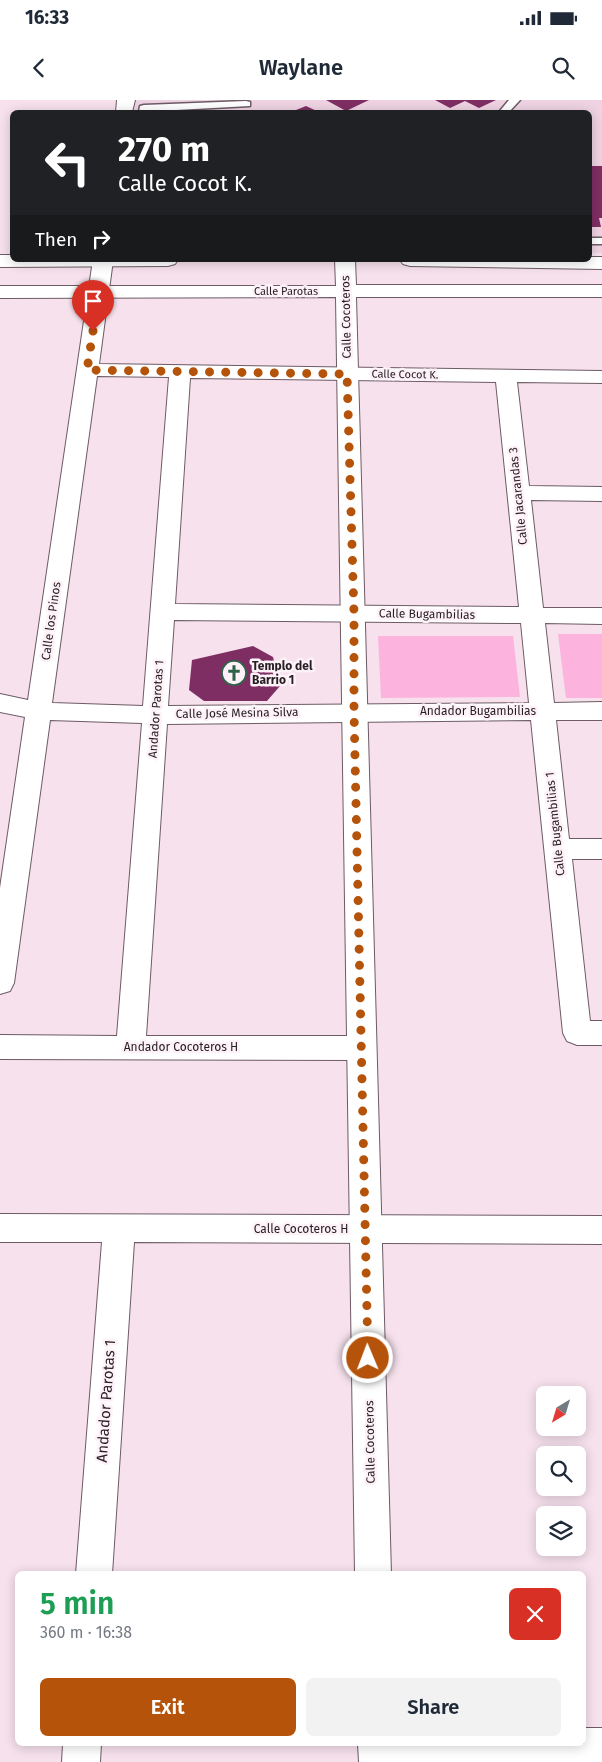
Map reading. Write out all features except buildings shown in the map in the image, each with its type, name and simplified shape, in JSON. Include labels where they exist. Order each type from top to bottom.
[{"type":"street","name":"Calle los Pinos","points":[[0,983],[103,262]]},
{"type":"street","name":"Calle Cocoteros","points":[[345,262],[373,1571]]},
{"type":"street","points":[[564,262],[597,264]]},
{"type":"street","name":"Calle Parotas","points":[[0,292],[602,291]]},
{"type":"street","name":"Calle Cocot K.","points":[[87,370],[602,377]]},
{"type":"street","name":"Andador Parotas 1","points":[[131,1047],[180,371]]},
{"type":"street","name":"Calle Jacarandas 3","points":[[506,376],[531,615]]},
{"type":"street","points":[[518,493],[602,494]]},
{"type":"street","name":"Calle Bugambilias","points":[[163,612],[602,616]]},
{"type":"street","name":"Calle Bugambilias 1","points":[[531,615],[557,849],[590,1033]]},
{"type":"street","name":"Calle José Mesina Silva","points":[[0,703],[39,711],[155,714],[354,711]]},
{"type":"street","name":"Andador Bugambilias","points":[[354,711],[602,711]]},
{"type":"street","points":[[557,849],[602,849]]},
{"type":"street","name":"Andador Cocoteros H","points":[[0,1047],[362,1048]]},
{"type":"street","name":"Calle Cocoteros H","points":[[0,1228],[602,1230]]},
{"type":"street","name":"Andador Parotas 1","points":[[94,1571],[119,1228]]},
{"type":"street","points":[[81,1762],[82,1746]]},
{"type":"street","points":[[377,1751],[602,1747]]},
{"type":"lane","points":[[506,110],[515,100]]},
{"type":"lane","points":[[144,110],[144,108],[246,104]]},
{"type":"shaded area","points":[[134,100],[602,100],[602,253],[592,253],[592,110],[133,110]]},
{"type":"shaded area","points":[[558,634],[602,634],[602,698],[566,698]]},
{"type":"shaded area","points":[[378,636],[513,636],[520,697],[381,698]]},
{"type":"place","name":"Templo del Barrio 1","points":[[234,673]]},
{"type":"route","points":[[93,331],[87,370],[347,374],[354,614],[354,711],[368,1358]]}]
